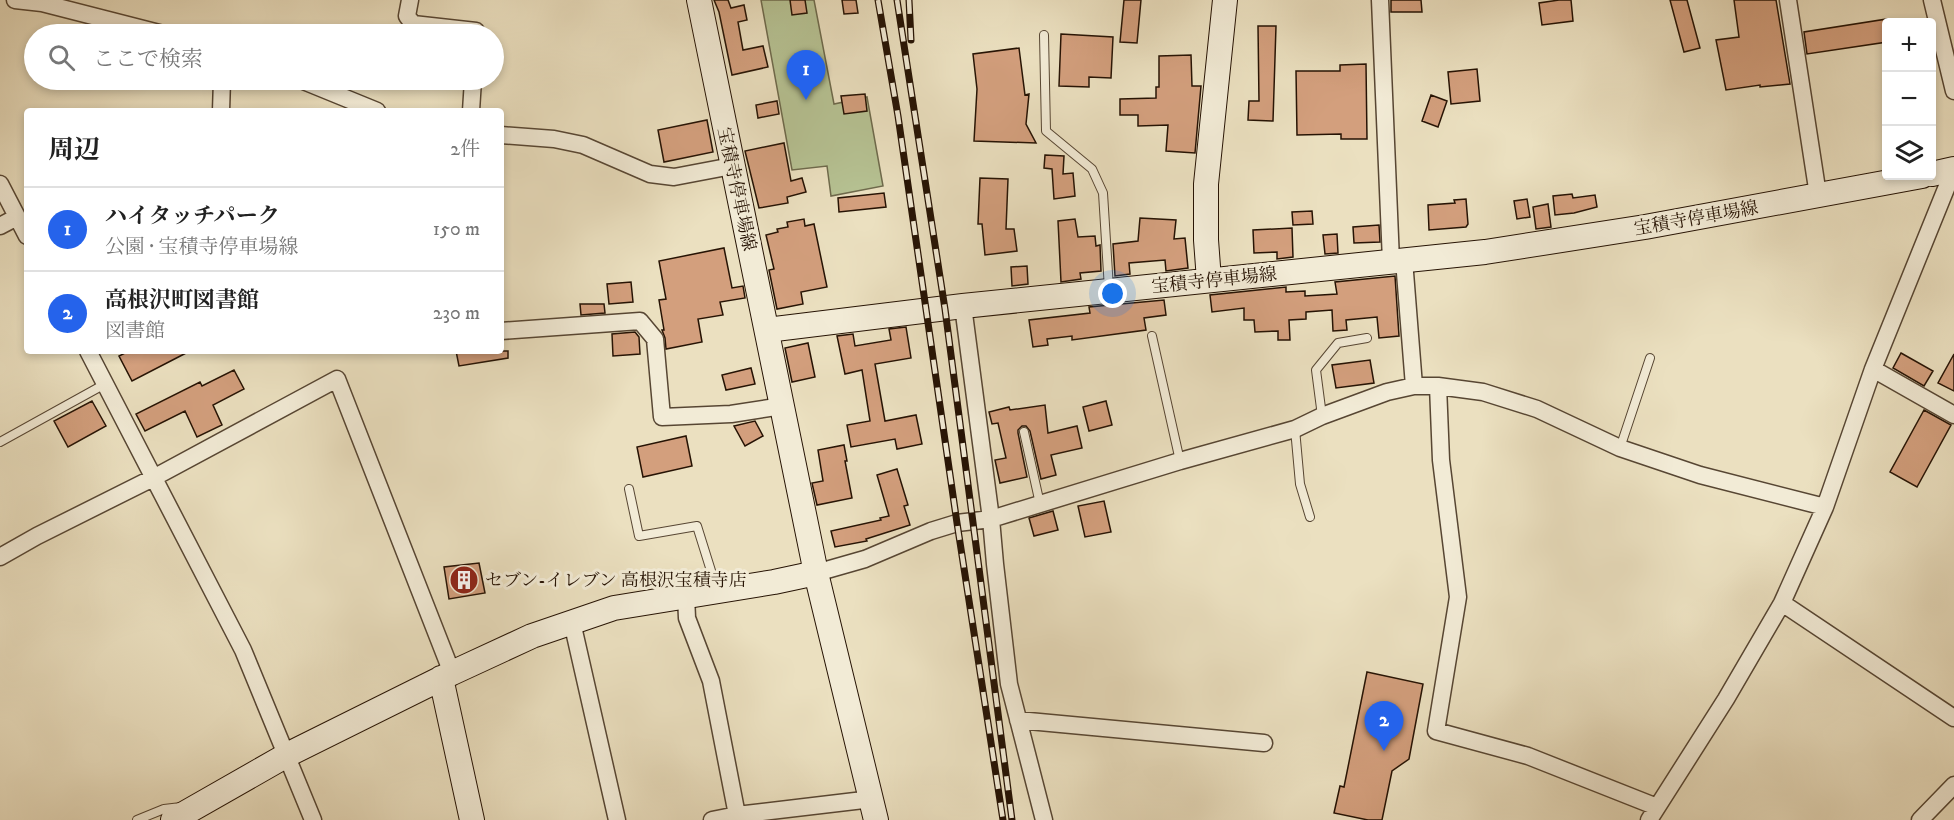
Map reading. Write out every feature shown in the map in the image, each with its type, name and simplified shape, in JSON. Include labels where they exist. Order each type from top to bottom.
[{"type":"street","points":[[15,0],[42,3],[124,24]]},
{"type":"street","points":[[410,0],[407,16],[414,24]]},
{"type":"street","name":"宝積寺停車場線","points":[[699,0],[767,330],[963,306],[1533,246],[1645,228],[1900,180]]},
{"type":"street","points":[[1209,280],[1206,184],[1226,0]]},
{"type":"street","points":[[1380,0],[1398,261],[1414,386]]},
{"type":"street","points":[[1788,0],[1818,195]]},
{"type":"street","points":[[1932,0],[1954,91]]},
{"type":"street","points":[[221,108],[222,90]]},
{"type":"street","points":[[326,90],[370,108]]},
{"type":"street","points":[[471,108],[472,90]]},
{"type":"street","points":[[504,135],[554,139],[583,145],[650,174],[674,177],[732,166]]},
{"type":"street","points":[[1936,173],[1954,169]]},
{"type":"street","points":[[1438,386],[1441,460],[1458,597],[1436,731],[1528,756],[1653,814],[1726,699],[1782,603],[1825,507],[1873,369],[1954,169]]},
{"type":"street","points":[[0,184],[24,230]]},
{"type":"street","points":[[0,226],[17,217]]},
{"type":"street","points":[[963,306],[991,519],[1009,684],[1044,820]]},
{"type":"street","points":[[504,331],[640,321],[655,339],[662,417],[731,414],[782,406]]},
{"type":"street","points":[[712,820],[737,815],[874,809],[816,573],[767,330]]},
{"type":"street","points":[[90,354],[243,650],[313,820]]},
{"type":"street","points":[[1873,369],[1954,415]]},
{"type":"street","points":[[0,557],[338,379],[446,675],[472,820]]},
{"type":"street","points":[[181,815],[287,755],[446,675],[532,636],[572,622],[614,608],[816,573],[865,559],[931,531],[957,523],[991,519],[1180,461],[1295,429],[1322,416],[1387,392],[1414,386],[1438,386],[1483,392],[1537,409],[1620,448],[1700,475],[1825,507]]},
{"type":"street","points":[[686,596],[687,618],[711,681],[737,815]]},
{"type":"street","points":[[1782,603],[1954,718]]},
{"type":"street","points":[[572,622],[617,820]]},
{"type":"street","points":[[1018,720],[1264,742]]},
{"type":"street","points":[[1920,820],[1954,785]]},
{"type":"lane","points":[[1044,35],[1046,131],[1092,169],[1102,193],[1109,291]]},
{"type":"lane","points":[[1152,336],[1180,461]]},
{"type":"lane","points":[[1322,416],[1316,370],[1338,343],[1367,338]]},
{"type":"lane","points":[[1620,448],[1650,358]]},
{"type":"lane","points":[[0,442],[105,384]]},
{"type":"lane","points":[[1295,429],[1300,484],[1310,517]]},
{"type":"lane","points":[[1024,432],[1040,504]]},
{"type":"lane","points":[[629,489],[639,536],[697,526],[717,591]]},
{"type":"lane","points":[[137,820],[164,809],[179,806],[181,815]]},
{"type":"green space","points":[[761,0],[814,0],[834,104],[867,97],[883,186],[831,196],[827,166],[792,170]]},
{"type":"building","points":[[714,0],[728,0],[731,8],[744,5],[747,20],[738,22],[743,50],[763,46],[768,67],[732,75],[719,12]]},
{"type":"building","points":[[790,0],[805,0],[807,13],[792,15]]},
{"type":"building","points":[[842,0],[856,0],[858,13],[844,14]]},
{"type":"building","points":[[1124,0],[1141,0],[1137,43],[1120,42]]},
{"type":"building","points":[[1391,0],[1421,0],[1422,12],[1391,12]]},
{"type":"building","points":[[1571,0],[1573,21],[1542,25],[1539,3]]},
{"type":"building","points":[[1670,0],[1687,0],[1700,48],[1684,52]]},
{"type":"building","points":[[1734,0],[1776,0],[1790,84],[1760,87],[1760,85],[1726,90],[1716,40],[1739,37]]},
{"type":"building","points":[[1882,20],[1882,43],[1807,54],[1804,32]]},
{"type":"building","points":[[1258,26],[1276,26],[1273,121],[1248,120],[1249,101],[1259,101]]},
{"type":"building","points":[[1061,34],[1113,37],[1111,78],[1089,77],[1089,87],[1059,86]]},
{"type":"building","points":[[1019,48],[1025,95],[1029,94],[1026,124],[1036,143],[974,141],[977,89],[973,54]]},
{"type":"building","points":[[1191,55],[1192,86],[1201,86],[1195,153],[1166,151],[1168,125],[1138,126],[1138,115],[1120,115],[1120,99],[1156,98],[1156,87],[1159,87],[1159,56]]},
{"type":"building","points":[[1366,64],[1367,139],[1341,139],[1341,134],[1297,135],[1296,71],[1340,71],[1340,65]]},
{"type":"building","points":[[1477,69],[1480,101],[1451,104],[1448,72]]},
{"type":"building","points":[[865,94],[867,111],[844,114],[841,96]]},
{"type":"building","points":[[1431,95],[1447,101],[1438,127],[1422,121]]},
{"type":"building","points":[[777,101],[779,114],[758,118],[756,105]]},
{"type":"building","points":[[707,120],[713,152],[664,162],[658,130]]},
{"type":"building","points":[[784,143],[791,181],[802,178],[806,192],[787,197],[788,203],[759,208],[745,151]]},
{"type":"building","points":[[1045,155],[1064,156],[1063,174],[1073,173],[1075,196],[1054,199],[1052,169],[1044,168]]},
{"type":"building","points":[[980,178],[1008,179],[1006,229],[1014,229],[1017,251],[985,255],[982,224],[978,224]]},
{"type":"building","points":[[884,193],[886,207],[839,212],[838,198]]},
{"type":"building","points":[[1572,194],[1573,198],[1595,195],[1597,207],[1555,215],[1553,196]]},
{"type":"building","points":[[1466,199],[1468,224],[1466,227],[1429,230],[1428,205],[1455,203],[1454,200]]},
{"type":"building","points":[[1527,199],[1530,217],[1517,219],[1514,201]]},
{"type":"building","points":[[1548,204],[1551,227],[1536,229],[1533,207]]},
{"type":"building","points":[[1312,211],[1313,224],[1293,225],[1292,212]]},
{"type":"building","points":[[1140,218],[1176,220],[1174,239],[1185,238],[1188,268],[1166,271],[1165,260],[1129,263],[1130,274],[1115,276],[1113,244],[1138,241]]},
{"type":"building","points":[[804,219],[805,226],[814,224],[827,287],[801,292],[803,304],[777,309],[769,270],[774,269],[766,235],[778,232],[777,229],[788,227],[787,222]]},
{"type":"building","points":[[1075,219],[1078,237],[1095,236],[1096,246],[1100,245],[1101,271],[1080,273],[1081,279],[1061,282],[1058,221]]},
{"type":"building","points":[[1379,225],[1380,242],[1354,243],[1353,227]]},
{"type":"building","points":[[1292,228],[1293,257],[1277,259],[1277,252],[1254,253],[1253,230]]},
{"type":"building","points":[[1337,234],[1338,253],[1325,254],[1323,235]]},
{"type":"building","points":[[724,248],[732,288],[743,286],[745,298],[720,302],[723,315],[698,319],[702,342],[666,349],[659,300],[666,299],[659,261]]},
{"type":"building","points":[[1027,266],[1028,284],[1012,286],[1011,267]]},
{"type":"building","points":[[1395,276],[1399,336],[1379,338],[1377,317],[1346,320],[1347,330],[1333,331],[1332,310],[1306,312],[1306,319],[1289,320],[1290,340],[1278,340],[1278,331],[1255,332],[1254,320],[1244,320],[1244,308],[1212,312],[1210,295],[1286,287],[1286,292],[1305,291],[1305,296],[1337,294],[1335,282]]},
{"type":"building","points":[[631,282],[633,302],[609,304],[607,284]]},
{"type":"building","points":[[1164,300],[1166,315],[1144,318],[1146,330],[1072,340],[1072,336],[1047,339],[1048,345],[1033,347],[1029,320],[1090,313],[1089,307]]},
{"type":"building","points":[[580,304],[604,304],[605,313],[581,315]]},
{"type":"building","points":[[906,327],[911,358],[875,364],[885,421],[916,415],[922,444],[897,449],[895,439],[851,447],[847,425],[870,421],[862,370],[845,374],[837,336],[853,334],[855,346],[891,340],[889,329]]},
{"type":"building","points":[[635,332],[639,337],[640,354],[613,356],[612,334]]},
{"type":"building","points":[[808,343],[815,377],[792,382],[785,348]]},
{"type":"building","points":[[504,351],[508,351],[508,358],[459,366],[457,354],[504,354]]},
{"type":"building","points":[[1901,353],[1933,371],[1924,386],[1893,368]]},
{"type":"building","points":[[123,354],[184,354],[132,381],[119,356]]},
{"type":"building","points":[[1954,354],[1954,391],[1938,383]]},
{"type":"building","points":[[1370,360],[1374,383],[1336,388],[1332,365]]},
{"type":"building","points":[[751,368],[755,384],[726,390],[722,375]]},
{"type":"building","points":[[234,370],[244,389],[213,405],[222,425],[197,437],[185,411],[145,431],[136,414],[200,382],[202,386]]},
{"type":"building","points":[[92,401],[106,426],[68,447],[54,421]]},
{"type":"building","points":[[1106,401],[1112,425],[1089,431],[1083,407]]},
{"type":"building","points":[[1045,405],[1048,433],[1077,426],[1082,448],[1051,455],[1056,475],[1041,479],[1030,431],[1026,426],[1022,426],[1018,433],[1027,477],[1000,483],[995,460],[1006,458],[998,423],[992,424],[989,412],[1009,407],[1010,410]]},
{"type":"building","points":[[1924,410],[1951,425],[1917,487],[1890,472]]},
{"type":"building","points":[[755,421],[763,436],[745,446],[734,426]]},
{"type":"building","points":[[686,436],[692,466],[643,477],[637,447]]},
{"type":"building","points":[[844,445],[852,498],[817,505],[812,483],[823,481],[818,450]]},
{"type":"building","points":[[897,469],[908,505],[904,506],[910,525],[866,539],[867,541],[835,547],[831,531],[881,520],[880,518],[889,516],[877,475]]},
{"type":"building","points":[[1104,501],[1111,532],[1085,537],[1078,506]]},
{"type":"building","points":[[1053,511],[1058,530],[1034,536],[1029,518]]},
{"type":"building","name":"セブン-イレブン 高根沢宝積寺店","points":[[479,563],[485,593],[449,599],[444,567]]},
{"type":"building","points":[[1367,672],[1423,684],[1409,759],[1392,771],[1382,820],[1368,820],[1334,813],[1340,786],[1344,787]]},
{"type":"railway","points":[[878,0],[898,116],[1003,820]]},
{"type":"railway","points":[[897,0],[945,309],[1012,820]]},
{"type":"railway","points":[[909,0],[911,40]]},
{"type":"place","name":"ハイタッチパーク","points":[[806,100]]},
{"type":"place","name":"セブン-イレブン 高根沢宝積寺店","points":[[464,580]]},
{"type":"place","name":"高根沢町図書館","points":[[1384,751]]}]
